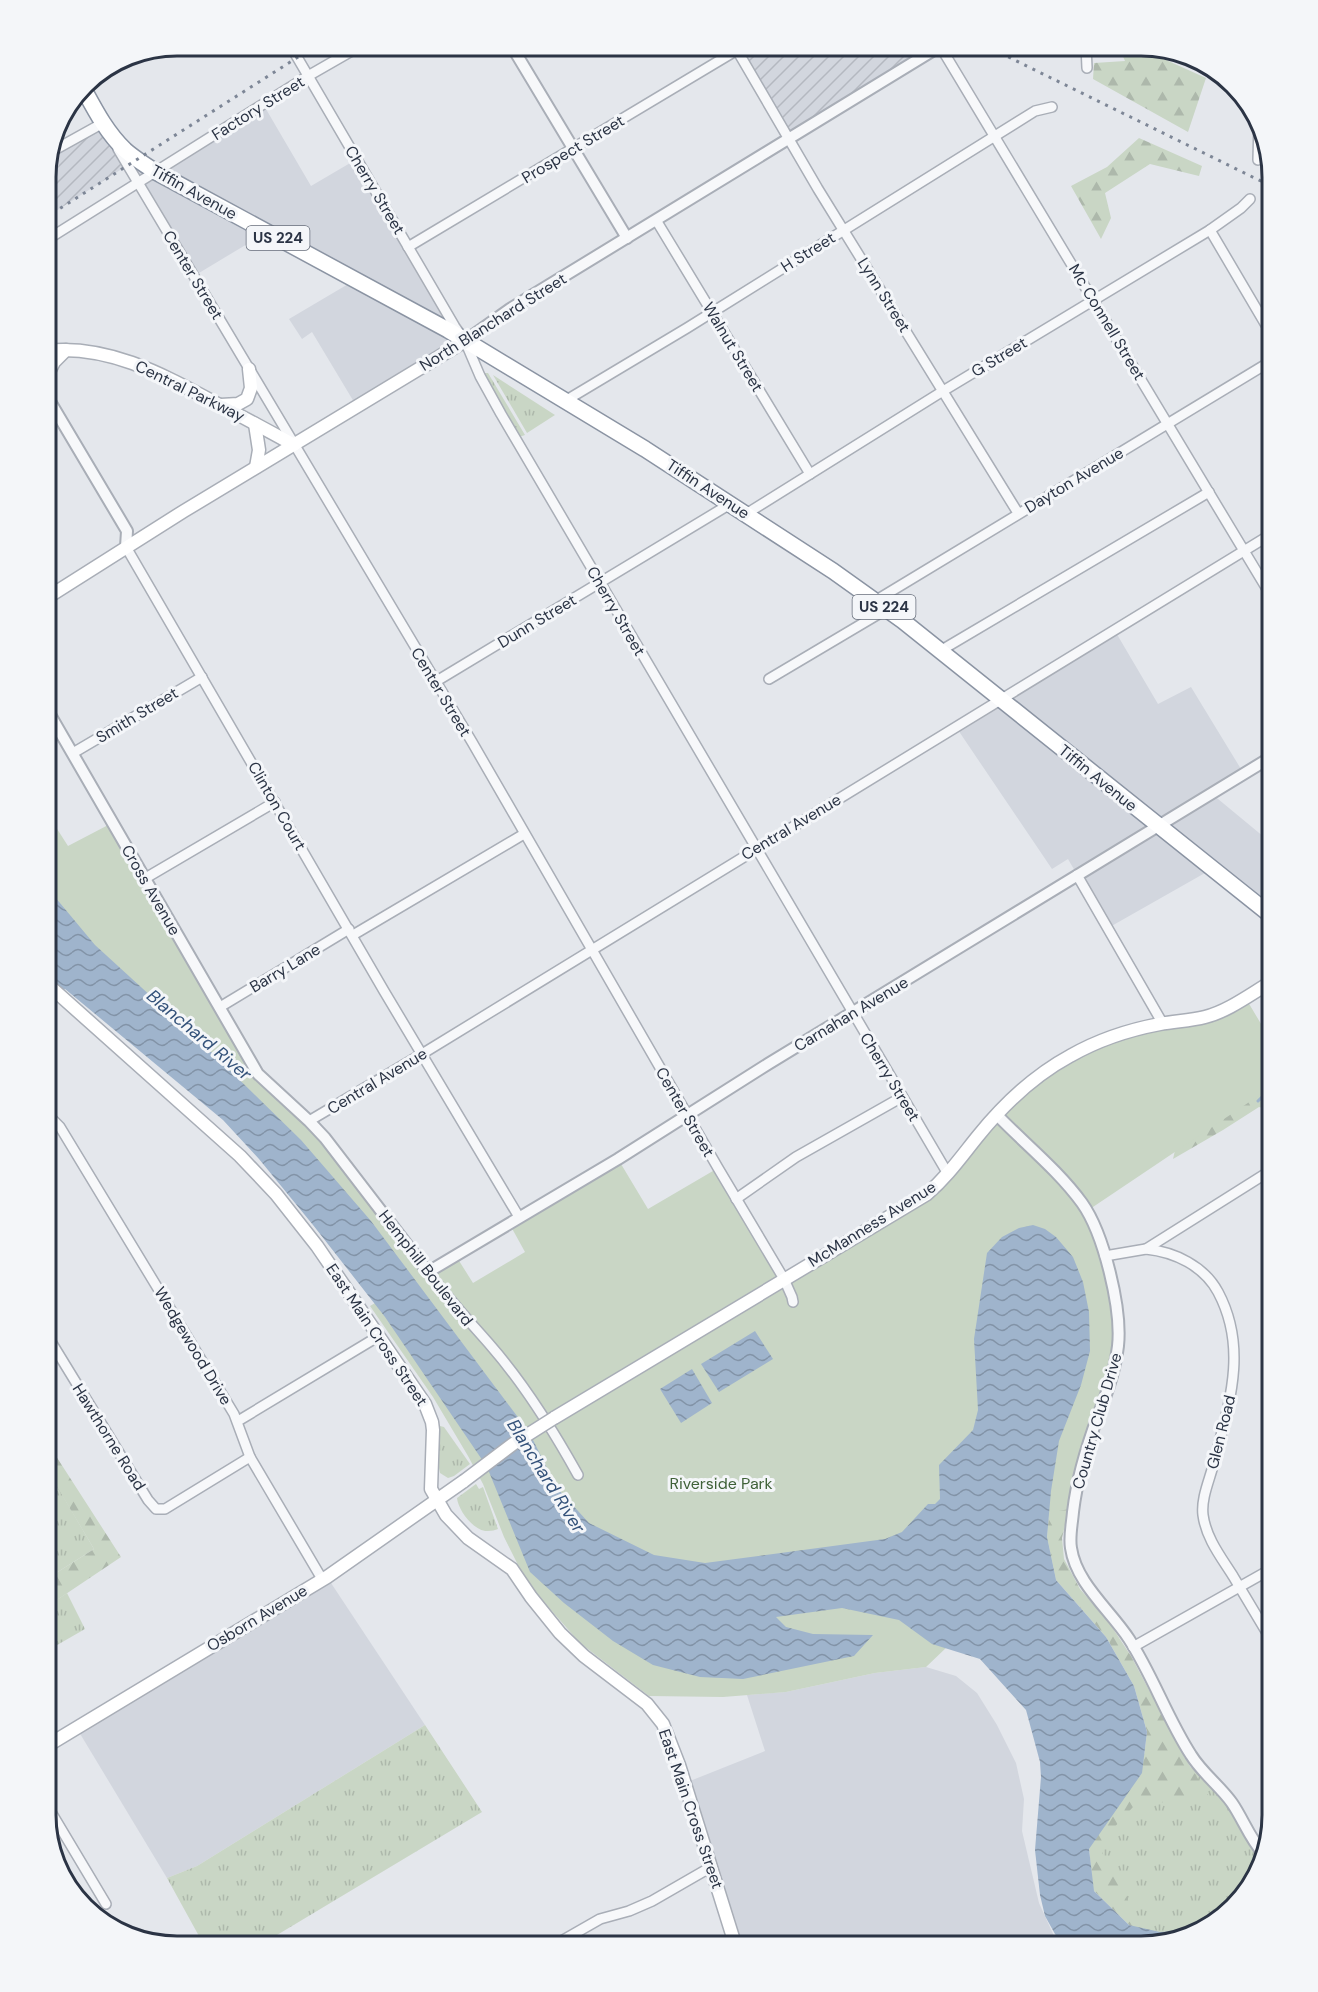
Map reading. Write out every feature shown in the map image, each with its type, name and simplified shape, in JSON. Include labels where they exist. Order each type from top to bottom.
[{"type":"highway","name":"Center Street","points":[[87,95],[103,123]]},
{"type":"highway","name":"Tiffin Avenue","points":[[103,123],[125,150],[156,172],[465,341],[635,443],[833,571],[940,651],[1262,908]]},
{"type":"main road","name":"North Blanchard Street","points":[[56,593],[126,547],[465,341]]},
{"type":"main road","name":"Central Parkway","points":[[56,350],[109,356],[139,364],[163,374],[294,445]]},
{"type":"main road","points":[[56,360],[66,350]]},
{"type":"main road","points":[[220,405],[238,404],[247,399],[251,388],[249,369]]},
{"type":"main road","points":[[255,424],[259,450],[256,467]]},
{"type":"main road","name":"McManness Avenue","points":[[464,1481],[513,1444],[554,1418],[927,1194],[948,1174],[997,1115],[1028,1084],[1072,1055],[1120,1034],[1217,1013],[1262,987]]},
{"type":"main road","name":"East Main Cross Street","points":[[56,991],[276,1194],[317,1245],[425,1404],[432,1422],[431,1489],[446,1515],[459,1530],[512,1569],[531,1597],[574,1647],[637,1696],[656,1714],[673,1747],[733,1936]]},
{"type":"main road","name":"Osborn Avenue","points":[[56,1740],[322,1580],[464,1481]]},
{"type":"street","name":"Cherry Street","points":[[297,56],[465,341],[480,376],[501,414],[948,1174]]},
{"type":"street","name":"Factory Street","points":[[56,234],[343,56]]},
{"type":"street","points":[[517,56],[627,238]]},
{"type":"street","name":"Prospect Street","points":[[408,247],[722,56]]},
{"type":"street","name":"Lynn Street","points":[[740,56],[1018,513]]},
{"type":"street","name":"North Blanchard Street","points":[[465,341],[510,309],[925,56]]},
{"type":"street","name":"Mc Connell Street","points":[[947,56],[1262,581]]},
{"type":"street","points":[[1086,56],[1087,68]]},
{"type":"street","name":"H Street","points":[[565,401],[1035,111],[1052,107]]},
{"type":"street","points":[[60,147],[103,123]]},
{"type":"street","name":"Center Street","points":[[103,123],[524,834],[784,1280],[793,1302]]},
{"type":"street","points":[[1258,147],[1258,160]]},
{"type":"street","name":"G Street","points":[[746,514],[943,391],[1210,230],[1250,199]]},
{"type":"street","name":"Walnut Street","points":[[656,220],[810,474]]},
{"type":"street","points":[[1210,230],[1262,319]]},
{"type":"street","name":"Dayton Avenue","points":[[769,679],[1018,513],[1262,367]]},
{"type":"street","name":"Clinton Court","points":[[56,412],[127,531],[126,547],[519,1217]]},
{"type":"street","points":[[940,651],[1209,492]]},
{"type":"street","name":"Dunn Street","points":[[435,682],[730,504]]},
{"type":"street","name":"Central Avenue","points":[[309,1121],[1262,540]]},
{"type":"street","name":"Smith Street","points":[[73,753],[202,677]]},
{"type":"street","name":"Cross Avenue","points":[[56,724],[258,1074]]},
{"type":"street","name":"Carnahan Avenue","points":[[428,1272],[611,1163],[1262,763]]},
{"type":"street","points":[[144,879],[275,802]]},
{"type":"street","name":"Barry Lane","points":[[220,1007],[524,834]]},
{"type":"street","points":[[1077,875],[1163,1024]]},
{"type":"street","name":"Hemphill Boulevard","points":[[258,1074],[309,1121],[352,1172],[448,1299],[490,1345],[528,1394],[578,1475]]},
{"type":"street","points":[[736,1199],[796,1157],[902,1097]]},
{"type":"street","name":"Country Club Drive","points":[[997,1115],[1053,1170],[1082,1203],[1095,1228],[1105,1256],[1118,1318],[1118,1345],[1112,1378],[1080,1471],[1070,1542],[1073,1559],[1084,1581],[1113,1616],[1146,1667],[1192,1757],[1231,1801],[1258,1845]]},
{"type":"street","name":"Wedgewood Drive","points":[[56,1124],[60,1127],[238,1421],[250,1457],[322,1580]]},
{"type":"street","points":[[1105,1256],[1146,1250],[1262,1175]]},
{"type":"street","name":"Glen Road","points":[[1146,1250],[1174,1256],[1203,1272],[1221,1299],[1230,1324],[1235,1356],[1233,1383],[1203,1512],[1209,1536],[1262,1625]]},
{"type":"street","points":[[238,1421],[379,1336]]},
{"type":"street","name":"Hawthorne Road","points":[[56,1350],[148,1500],[156,1509],[165,1509],[250,1457]]},
{"type":"street","points":[[1133,1647],[1262,1574]]},
{"type":"street","points":[[56,1821],[106,1904]]},
{"type":"street","points":[[571,1936],[600,1919],[629,1911],[652,1901],[711,1867]]},
{"type":"shaded area","points":[[740,56],[924,56],[789,139]]},
{"type":"shaded area","points":[[263,104],[311,186],[357,159],[465,341],[357,407],[312,332],[302,339],[289,319],[355,280],[267,232],[194,276],[117,141],[156,172]]},
{"type":"shaded area","points":[[103,123],[128,165],[56,211],[56,168],[60,147]]},
{"type":"shaded area","points":[[1115,631],[1158,704],[1191,687],[1244,774],[1212,794],[1262,835],[1262,909],[1212,869],[1108,928],[1068,859],[1052,869],[956,727]]},
{"type":"shaded area","points":[[327,1577],[425,1725],[197,1866],[167,1878],[76,1727]]},
{"type":"shaded area","points":[[926,1667],[956,1676],[977,1693],[997,1725],[1016,1763],[1024,1799],[1022,1831],[1039,1903],[1054,1936],[733,1936],[685,1783],[765,1751],[747,1695],[786,1692],[875,1673]]},
{"type":"green space","points":[[1123,56],[1160,57],[1206,78],[1188,132],[1093,79],[1094,63],[1125,61]]},
{"type":"green space","points":[[1139,138],[1202,166],[1199,176],[1150,164],[1105,193],[1111,218],[1101,239],[1071,186],[1107,167]]},
{"type":"green space","points":[[485,373],[488,373],[525,435],[519,437]]},
{"type":"green space","points":[[493,375],[555,415],[527,433]]},
{"type":"green space","name":"Riverside Park","points":[[112,823],[258,1074],[309,1121],[428,1272],[456,1256],[473,1283],[525,1252],[509,1223],[618,1159],[648,1209],[718,1168],[784,1279],[927,1194],[1017,1093],[1090,1046],[1205,1017],[1245,997],[1262,1026],[1262,1093],[1087,1211],[1102,1248],[1118,1345],[1074,1508],[1049,1513],[1047,1537],[1056,1580],[991,1605],[926,1667],[875,1673],[786,1692],[723,1697],[649,1696],[580,1643],[536,1593],[518,1565],[483,1484],[468,1456],[433,1397],[370,1306],[394,1292],[56,936],[56,827],[68,846]]},
{"type":"green space","points":[[1262,1078],[1262,1108],[1259,1107],[1173,1159],[1176,1146]]},
{"type":"green space","points":[[440,1426],[444,1427],[470,1464],[448,1478],[440,1473],[439,1468],[438,1429]]},
{"type":"green space","points":[[56,1456],[121,1557],[56,1601],[56,1573],[94,1549],[56,1485]]},
{"type":"green space","points":[[56,1484],[94,1549],[56,1573]]},
{"type":"green space","points":[[476,1484],[479,1489],[483,1487],[498,1529],[488,1531],[477,1528],[460,1508],[457,1498]]},
{"type":"green space","points":[[1071,1500],[1062,1538],[1064,1559],[1080,1589],[1108,1621],[1131,1656],[1185,1758],[1208,1795],[1133,1807],[1110,1832],[1102,1853],[1120,1879],[1138,1927],[1129,1925],[1093,1890],[1089,1848],[1142,1773],[1147,1732],[1134,1686],[1106,1637],[1056,1580],[1047,1537],[1049,1513]]},
{"type":"green space","points":[[67,1593],[85,1629],[56,1646],[56,1600]]},
{"type":"green space","points":[[425,1725],[482,1812],[275,1936],[199,1936],[167,1878],[197,1866]]},
{"type":"green space","points":[[1103,1741],[1204,1772],[1258,1846],[1253,1862],[1238,1889],[1215,1912],[1188,1927],[1173,1932],[1137,1936],[1075,1811]]},
{"type":"water","name":"Blanchard River","points":[[56,898],[95,945],[200,1041],[301,1140],[371,1221],[529,1432],[557,1488],[589,1523],[654,1555],[705,1563],[885,1539],[902,1532],[928,1504],[935,1504],[940,1499],[939,1465],[973,1430],[978,1410],[974,1339],[987,1253],[1002,1237],[1019,1228],[1033,1225],[1045,1229],[1056,1237],[1073,1257],[1083,1282],[1089,1312],[1090,1351],[1081,1385],[1059,1441],[1047,1537],[1056,1580],[1106,1637],[1134,1686],[1147,1732],[1142,1773],[1089,1849],[1094,1891],[1129,1925],[1160,1932],[1176,1931],[1142,1936],[1057,1936],[1055,1934],[1045,1916],[1040,1895],[1035,1850],[1041,1777],[1040,1762],[1026,1710],[980,1659],[932,1644],[899,1620],[842,1608],[776,1617],[786,1627],[813,1634],[873,1635],[854,1656],[743,1679],[700,1677],[653,1665],[613,1641],[564,1603],[530,1572],[487,1467],[385,1317],[313,1225],[259,1159],[223,1120],[65,989],[56,997]]},
{"type":"water","points":[[755,1331],[773,1359],[719,1392],[701,1364]]},
{"type":"water","points":[[692,1369],[712,1403],[681,1423],[660,1389]]},
{"type":"waterway","points":[[1258,1101],[1262,1097]]},
{"type":"railway","points":[[56,211],[300,56]]},
{"type":"railway","points":[[1006,56],[1262,182]]}]
